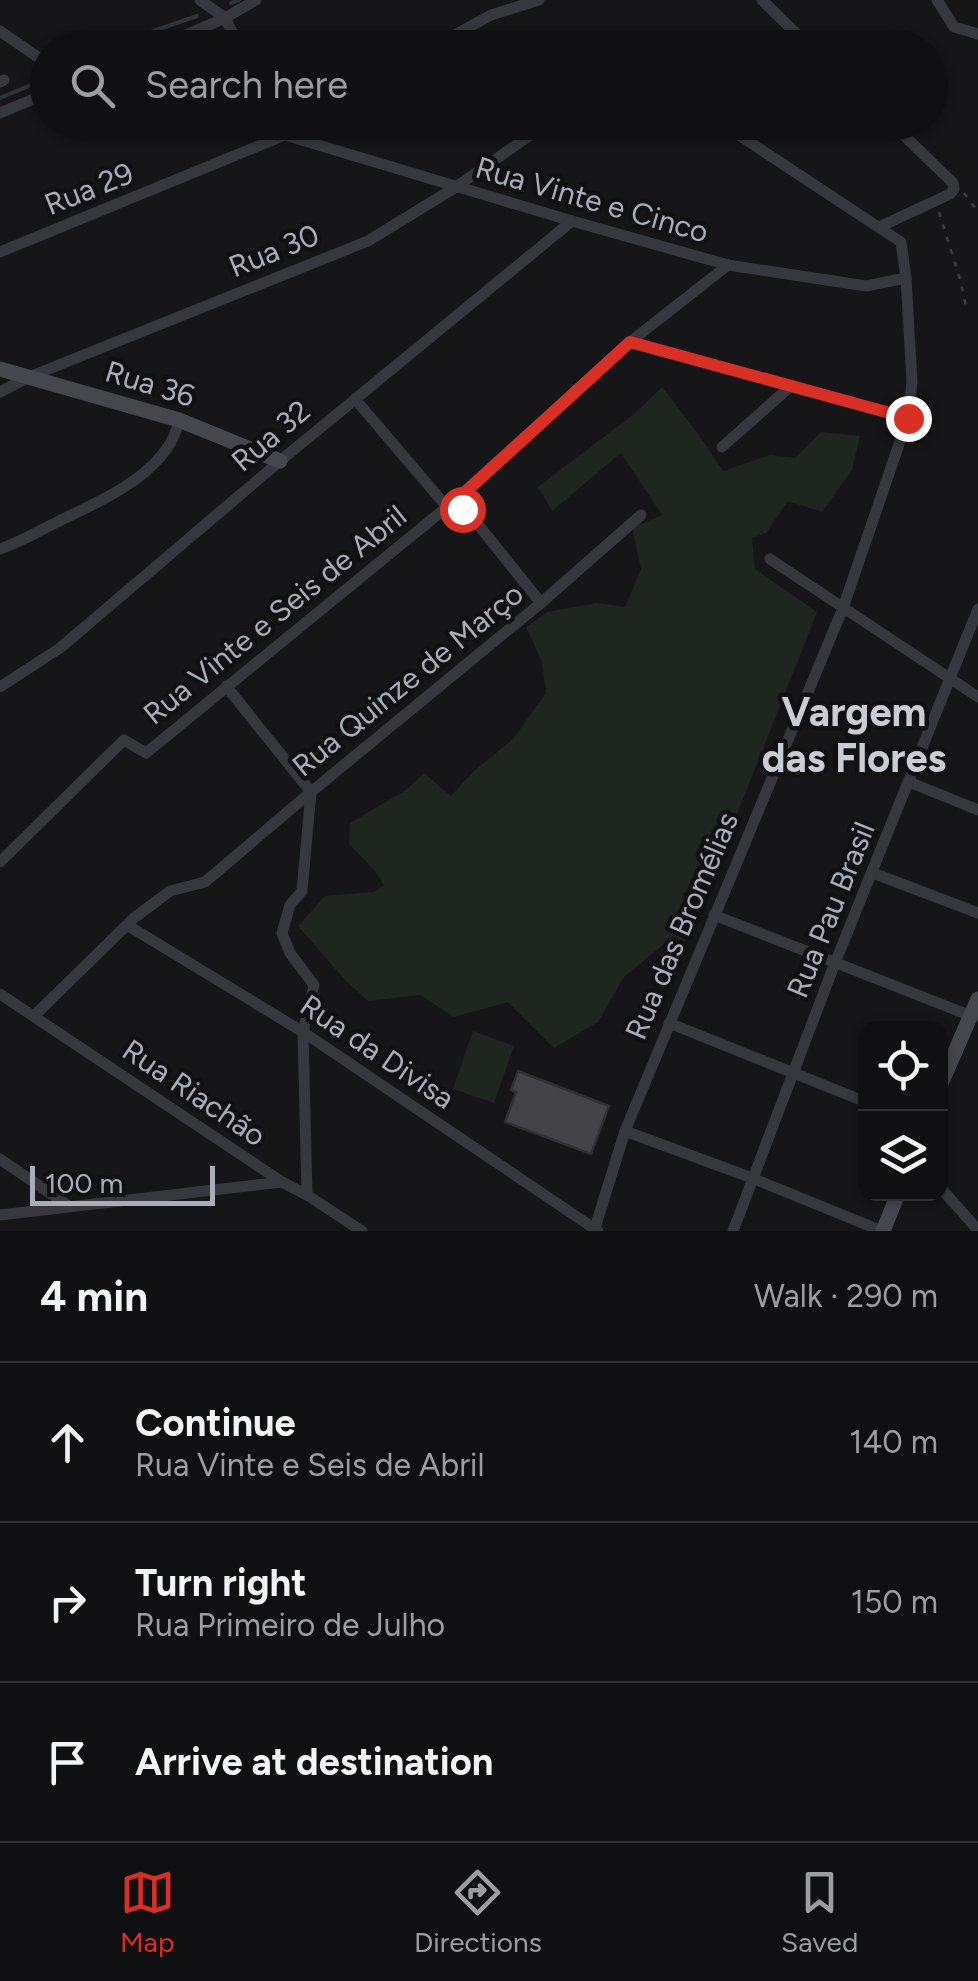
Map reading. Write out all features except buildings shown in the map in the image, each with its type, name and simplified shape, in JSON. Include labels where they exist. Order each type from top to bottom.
[{"type":"street","points":[[200,0],[224,18],[230,30]]},
{"type":"street","points":[[197,30],[256,0]]},
{"type":"street","points":[[485,0],[490,15]]},
{"type":"street","points":[[463,30],[490,15],[540,0]]},
{"type":"street","points":[[762,0],[793,30]]},
{"type":"street","points":[[937,0],[954,27],[978,34]]},
{"type":"street","points":[[0,30],[30,51]]},
{"type":"street","points":[[0,113],[30,101]]},
{"type":"street","name":"Rua 29","points":[[0,252],[275,140]]},
{"type":"street","name":"Rua Vinte e Cinco","points":[[298,140],[728,265],[866,286],[906,278]]},
{"type":"street","name":"Rua 30","points":[[0,392],[368,241],[523,140]]},
{"type":"street","points":[[746,140],[879,227],[950,194],[953,186],[908,140]]},
{"type":"street","name":"Rua 32","points":[[0,686],[60,648],[572,221]]},
{"type":"street","name":"Rua das Bromélias","points":[[596,1230],[625,1131],[843,608],[908,418],[912,382],[906,278],[900,242],[879,227]]},
{"type":"street","name":"Rua Vinte e Seis de Abril","points":[[0,862],[124,740],[146,752],[448,508],[630,342],[728,265]]},
{"type":"street","points":[[630,342],[908,418]]},
{"type":"street","name":"Rua 36","points":[[0,370],[180,420],[280,461]]},
{"type":"street","points":[[722,447],[792,385]]},
{"type":"street","points":[[355,399],[448,508],[462,509],[472,517],[541,603]]},
{"type":"street","points":[[0,549],[117,493],[147,471],[176,436],[180,420]]},
{"type":"street","name":"Rua Quinze de Março","points":[[127,925],[170,890],[206,882],[641,515]]},
{"type":"street","points":[[770,559],[978,697]]},
{"type":"street","name":"Rua Pau Brasil","points":[[734,1231],[835,963],[978,609]]},
{"type":"street","points":[[226,686],[311,792],[302,891],[290,905],[282,933],[290,953],[314,985],[303,1032],[307,1195]]},
{"type":"street","points":[[909,782],[978,810]]},
{"type":"street","points":[[873,874],[978,913]]},
{"type":"street","points":[[714,915],[976,1019]]},
{"type":"street","points":[[34,1016],[127,925]]},
{"type":"street","name":"Rua da Divisa","points":[[127,925],[303,1032],[596,1230]]},
{"type":"street","name":"Rua Riachão","points":[[0,994],[362,1231]]},
{"type":"street","points":[[948,1071],[976,1019],[978,998]]},
{"type":"street","points":[[669,1022],[858,1099]]},
{"type":"street","points":[[625,1131],[882,1231],[895,1201]]},
{"type":"street","points":[[0,1159],[69,1206]]},
{"type":"street","points":[[0,1215],[282,1182]]},
{"type":"street","points":[[948,1196],[978,1230]]},
{"type":"path","points":[[953,186],[966,194],[978,212]]},
{"type":"path","points":[[936,201],[967,311]]},
{"type":"shaded area","points":[[662,387],[723,471],[770,455],[795,458],[821,432],[860,436],[852,470],[822,512],[788,501],[766,533],[752,538],[755,569],[817,612],[717,865],[682,894],[698,907],[683,946],[669,940],[624,977],[598,1022],[554,1048],[508,1002],[454,1017],[420,995],[368,1001],[298,926],[325,896],[374,892],[384,885],[349,844],[350,823],[406,790],[424,773],[451,796],[513,739],[546,693],[542,662],[526,627],[547,612],[597,603],[625,607],[641,569],[632,528],[662,515],[621,453],[552,511],[538,487],[634,414]]},
{"type":"shaded area","points":[[473,1031],[514,1046],[494,1103],[453,1089]]},
{"type":"waterway","points":[[231,3],[239,0]]},
{"type":"waterway","points":[[156,30],[197,16]]},
{"type":"waterway","points":[[0,98],[30,86]]},
{"type":"district","name":"Vargem das Flores","points":[[854,735]]},
{"type":"route","points":[[462,509],[448,508],[630,342],[908,418]]}]
